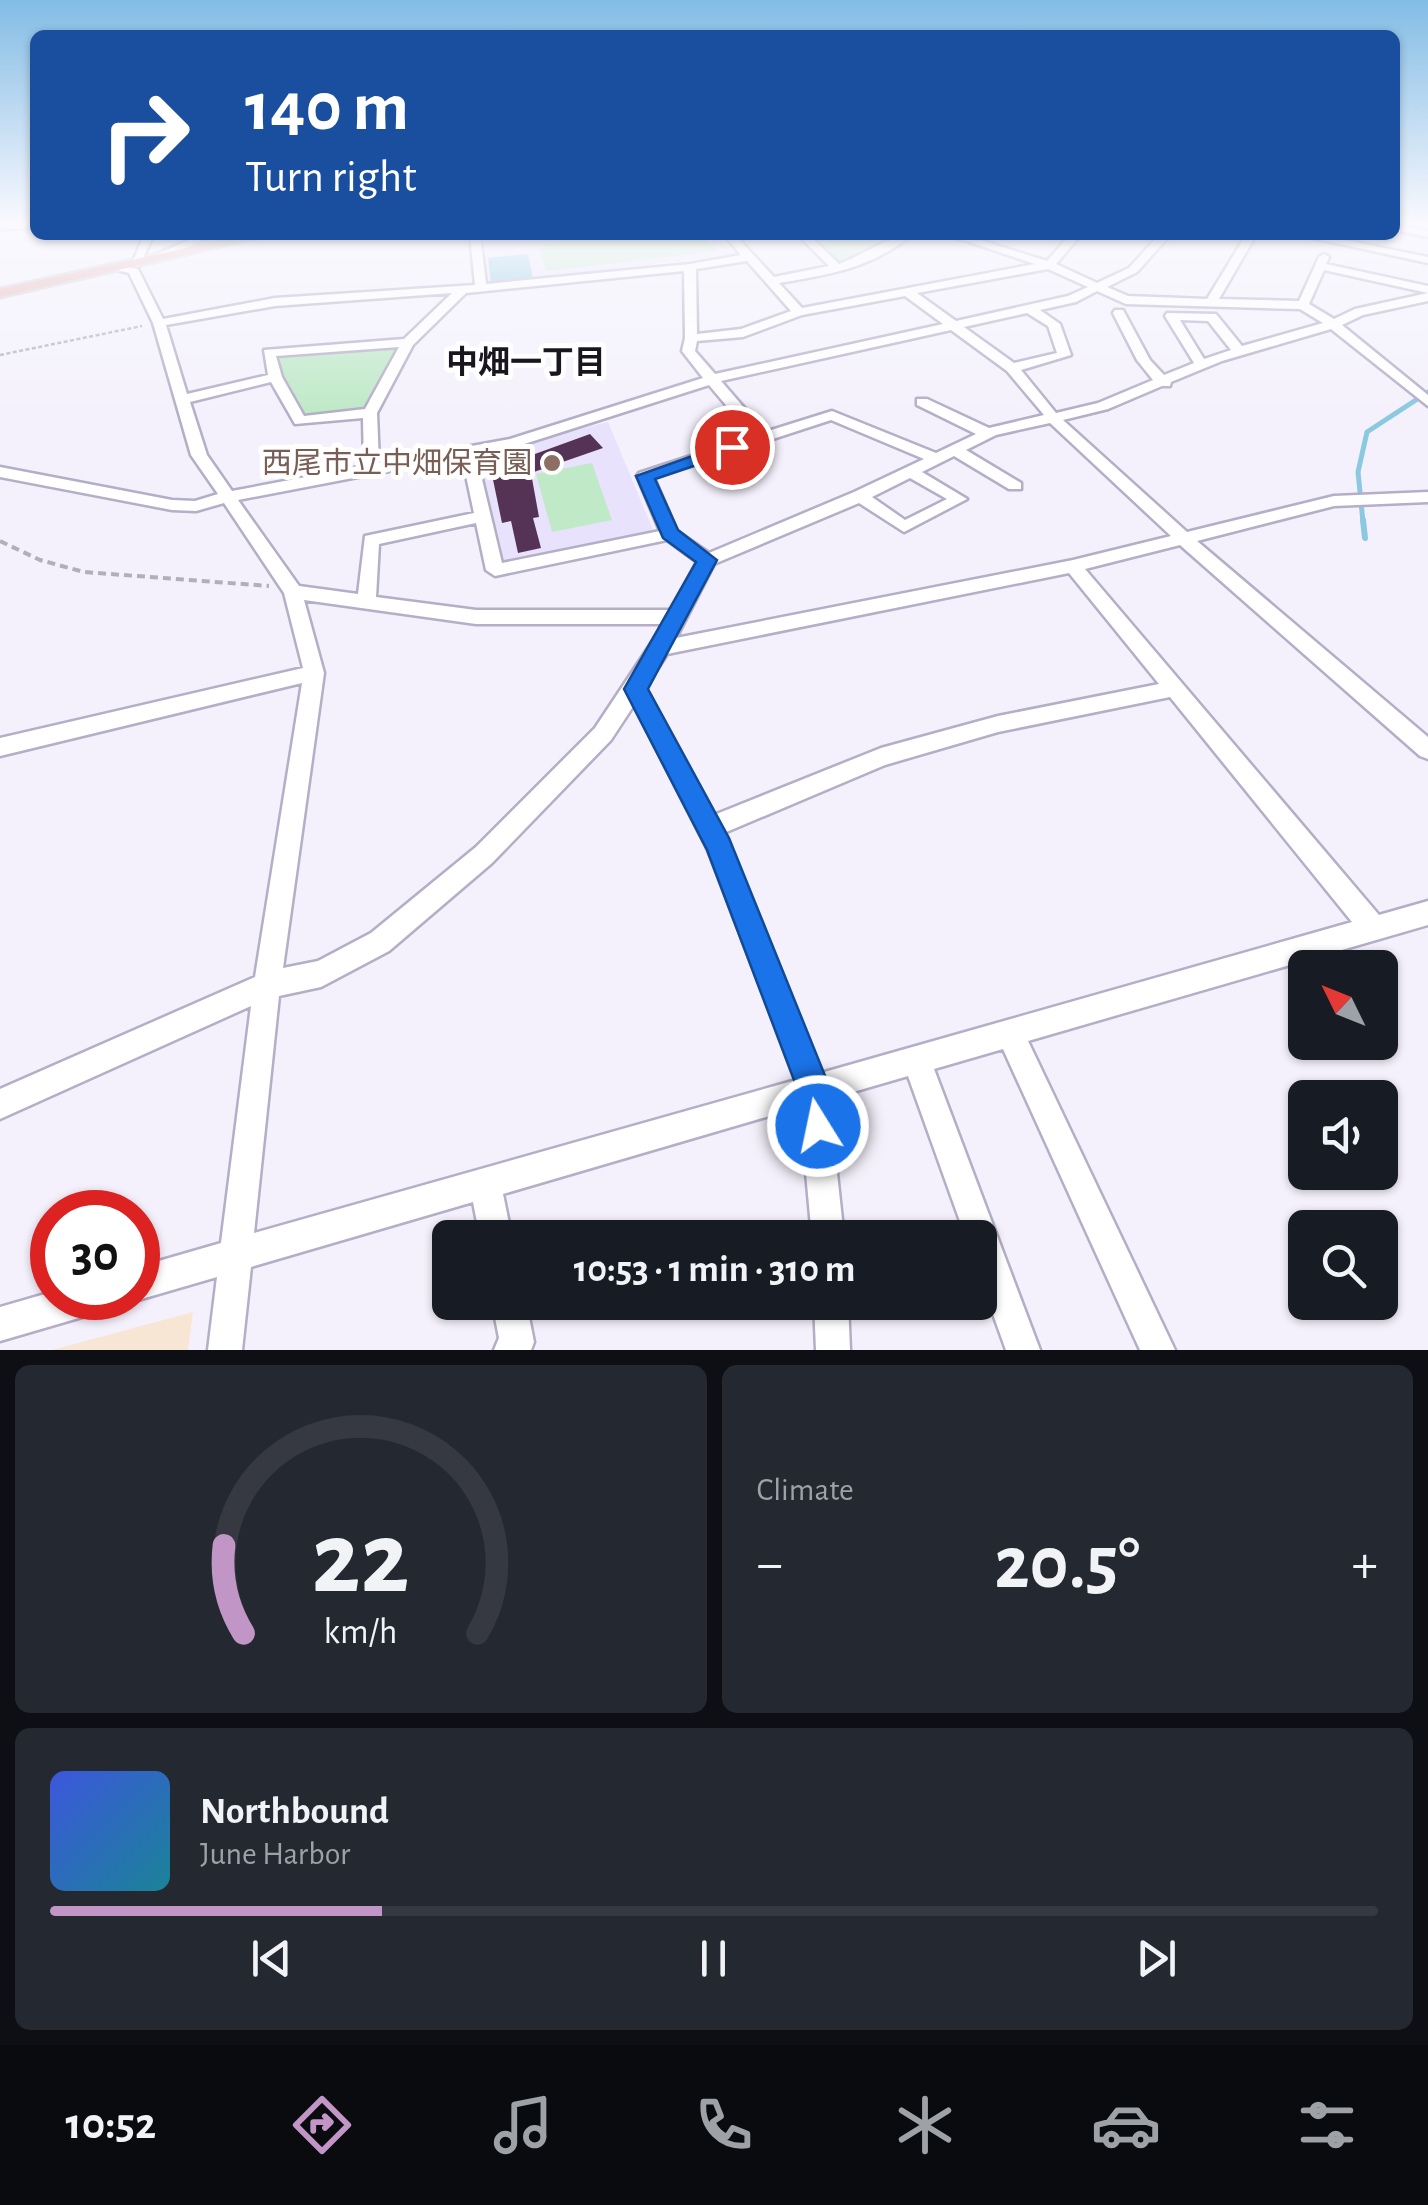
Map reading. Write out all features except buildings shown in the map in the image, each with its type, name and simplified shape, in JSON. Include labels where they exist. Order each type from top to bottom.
[{"type":"main road","points":[[0,294],[32,287]]},
{"type":"street","points":[[142,287],[159,323],[199,455],[293,592],[314,674],[267,984],[224,1350]]},
{"type":"street","points":[[159,323],[275,302],[491,287]]},
{"type":"street","points":[[690,287],[688,351],[760,438]]},
{"type":"street","points":[[778,287],[799,312]]},
{"type":"street","points":[[691,338],[743,333],[799,312],[927,287]]},
{"type":"street","points":[[1212,302],[1221,287]]},
{"type":"street","points":[[1303,305],[1311,287]]},
{"type":"street","points":[[0,472],[172,505],[196,506],[513,443],[714,379],[1030,310],[1100,288],[1126,300],[1303,305],[1333,324],[1428,402]]},
{"type":"street","points":[[372,470],[370,413],[408,343],[462,290]]},
{"type":"street","points":[[906,291],[1012,368],[1054,419],[1183,538],[1428,750]]},
{"type":"street","points":[[0,1104],[267,984],[321,974],[380,942],[484,855],[602,734],[661,648],[674,616],[707,560],[860,496],[989,434],[1054,419],[1165,383],[1240,352],[1428,293]]},
{"type":"street","points":[[1012,368],[1064,355],[1054,324],[1030,310]]},
{"type":"street","points":[[1119,313],[1142,355],[1165,383]]},
{"type":"street","points":[[1202,365],[1171,316],[1212,317],[1240,352]]},
{"type":"street","points":[[370,413],[300,421],[275,377],[269,353],[408,343]]},
{"type":"street","points":[[180,400],[275,377]]},
{"type":"street","points":[[922,402],[989,434]]},
{"type":"street","points":[[707,560],[670,534],[645,476],[832,415],[939,460]]},
{"type":"street","points":[[468,451],[495,570],[670,534]]},
{"type":"street","points":[[957,451],[1015,486]]},
{"type":"street","points":[[860,496],[904,527],[959,499],[911,472]]},
{"type":"street","points":[[661,648],[1072,566],[1334,501],[1428,497]]},
{"type":"street","points":[[367,602],[370,540],[482,516]]},
{"type":"street","points":[[1072,566],[1374,929]]},
{"type":"street","points":[[293,592],[476,617],[674,616]]},
{"type":"street","points":[[0,747],[314,674]]},
{"type":"street","points":[[709,828],[880,757],[998,724],[1177,688]]},
{"type":"street","points":[[636,689],[709,828],[814,1088],[826,1220]]},
{"type":"street","points":[[160,1277],[1428,913]]},
{"type":"street","points":[[1010,1032],[1158,1350]]},
{"type":"street","points":[[916,1059],[1023,1350]]},
{"type":"street","points":[[485,1182],[492,1220]]},
{"type":"street","points":[[0,1324],[30,1315]]},
{"type":"street","points":[[511,1350],[517,1342],[513,1320]]},
{"type":"street","points":[[832,1320],[833,1350]]},
{"type":"path","points":[[0,355],[159,323]]},
{"type":"path","points":[[0,541],[56,566],[171,581],[252,581],[293,592]]},
{"type":"shaded area","points":[[608,422],[654,532],[503,561],[478,453]]},
{"type":"shaded area","points":[[193,1312],[188,1350],[52,1350]]},
{"type":"green space","points":[[398,347],[365,410],[307,417],[282,375],[276,355]]},
{"type":"green space","points":[[592,463],[612,520],[552,532],[536,474]]},
{"type":"waterway","points":[[1363,522],[1358,472],[1367,432],[1428,392]]},
{"type":"waterway","points":[[1363,520],[1365,538]]},
{"type":"place","name":"西尾市立中畑保育園","points":[[552,463]]},
{"type":"district","name":"中畑一丁目","points":[[526,362]]},
{"type":"route","points":[[732,447],[645,476],[670,534],[707,560],[636,689],[720,847],[814,1088],[818,1126]]}]
